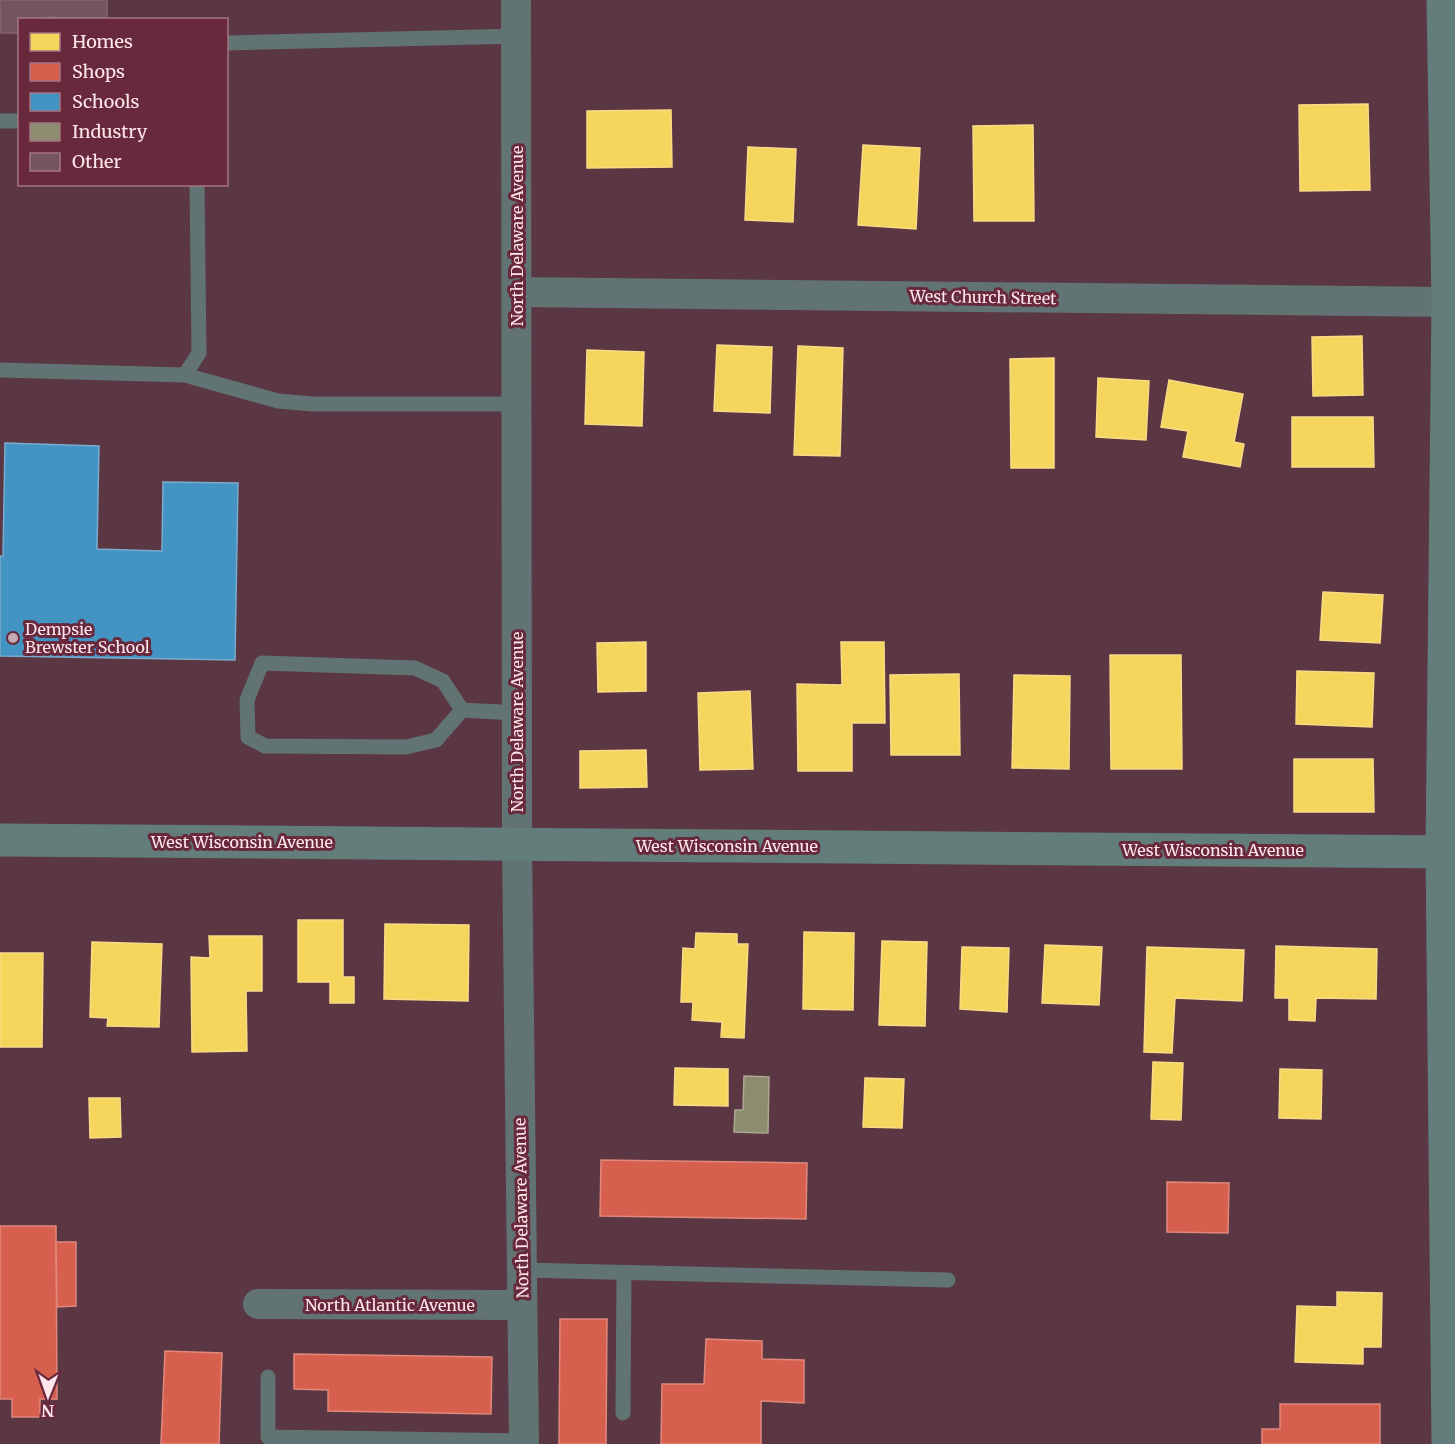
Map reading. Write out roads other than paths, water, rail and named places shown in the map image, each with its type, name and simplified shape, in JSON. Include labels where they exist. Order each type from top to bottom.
[{"type":"street","name":"North Delaware Avenue","points":[[516,0],[517,844],[524,1442]]},
{"type":"street","points":[[1443,0],[1449,302],[1448,1444]]},
{"type":"street","name":"West Church Street","points":[[517,292],[1449,302]]},
{"type":"street","name":"West Wisconsin Avenue","points":[[0,840],[1448,851]]},
{"type":"street","name":"North Atlantic Avenue","points":[[258,1304],[522,1305]]},
{"type":"lane","points":[[228,43],[516,36]]},
{"type":"lane","points":[[0,121],[18,121]]},
{"type":"lane","points":[[185,375],[199,353],[197,186]]},
{"type":"lane","points":[[0,370],[185,375],[278,401],[312,404],[517,404]]},
{"type":"lane","points":[[262,663],[415,668],[443,681],[462,710],[436,740],[406,747],[266,746],[248,737],[247,700],[262,663]]},
{"type":"lane","points":[[462,710],[517,713]]},
{"type":"lane","points":[[522,1270],[948,1280]]},
{"type":"lane","points":[[623,1413],[624,1273]]},
{"type":"lane","points":[[268,1377],[268,1437],[524,1442]]},
{"type":"place","name":"Dempsie Brewster School","points":[[13,638]]}]
